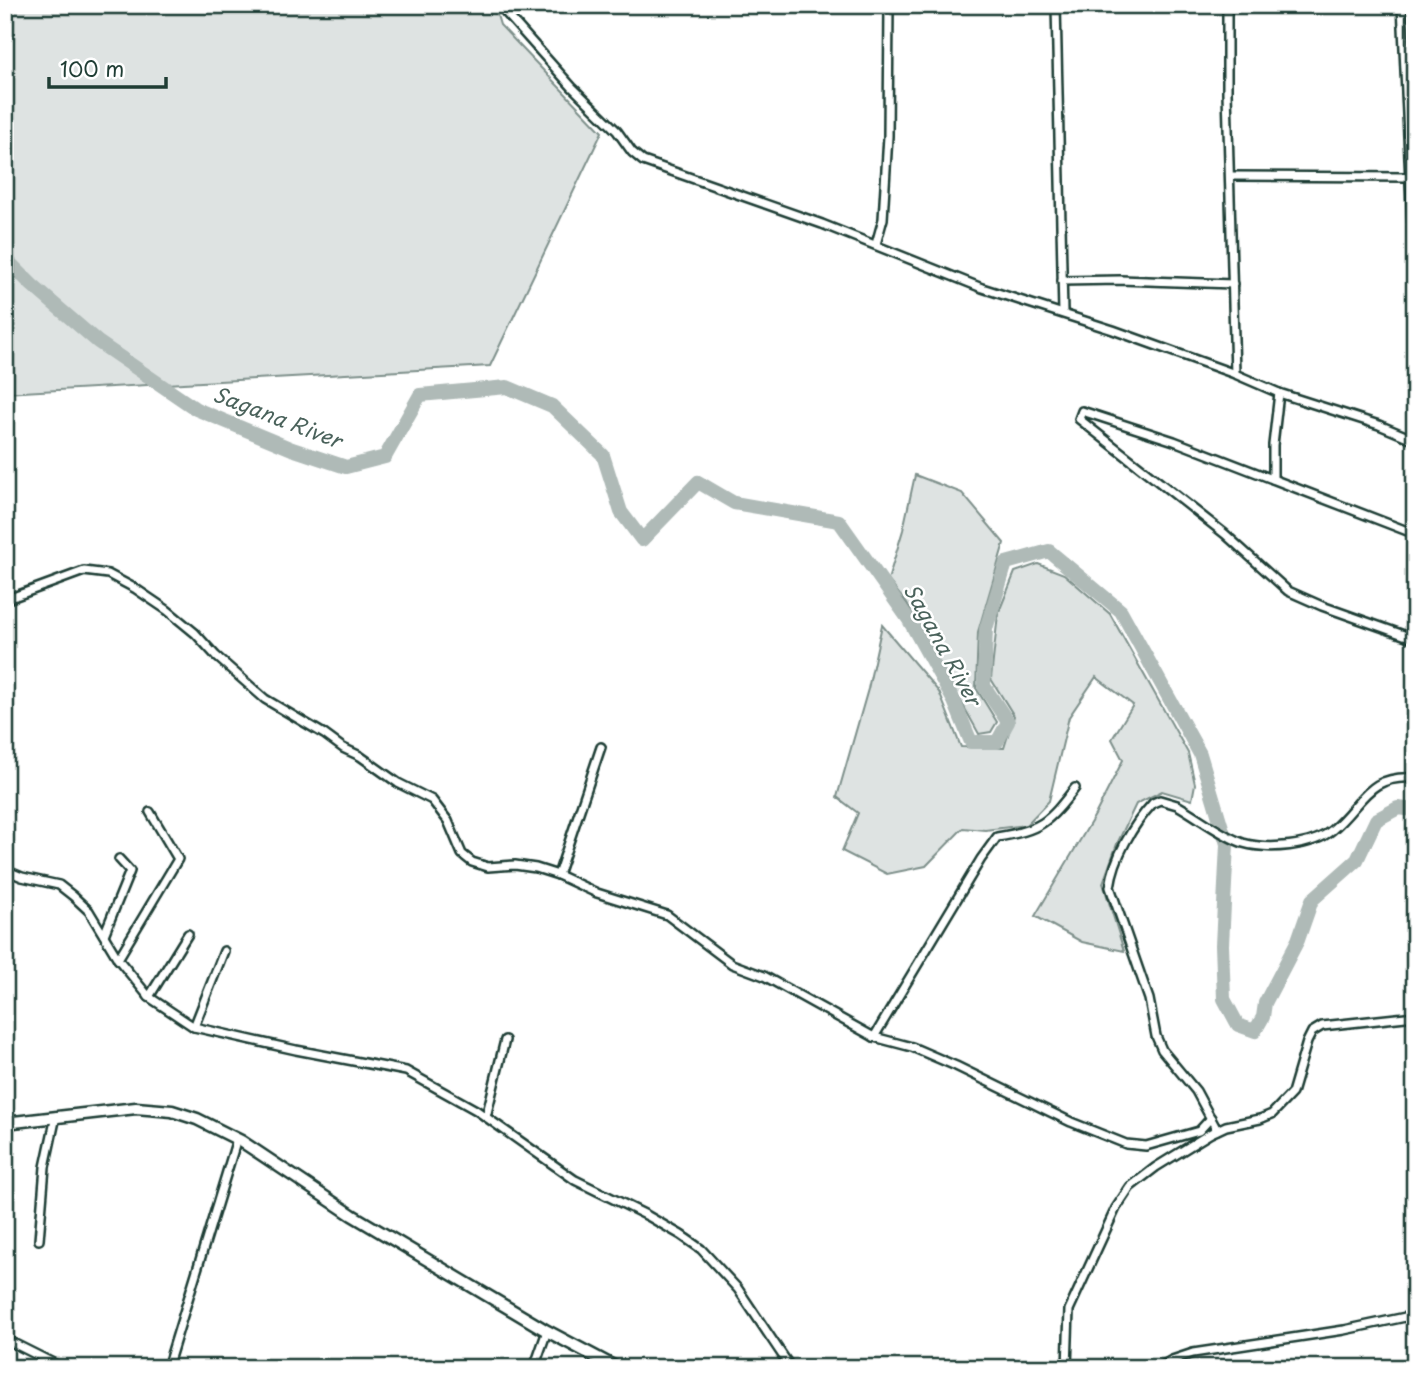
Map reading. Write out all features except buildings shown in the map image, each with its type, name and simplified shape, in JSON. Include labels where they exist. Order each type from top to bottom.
[{"type":"street","points":[[504,5],[506,13],[530,41],[643,161],[876,244],[982,288],[1236,373],[1279,393],[1379,425],[1415,440]]},
{"type":"street","points":[[876,244],[883,219],[888,136],[889,5]]},
{"type":"street","points":[[1056,5],[1063,313]]},
{"type":"street","points":[[1227,5],[1227,92],[1236,373]]},
{"type":"street","points":[[1402,5],[1415,289]]},
{"type":"street","points":[[1231,176],[1410,177]]},
{"type":"street","points":[[1062,281],[1233,284]]},
{"type":"street","points":[[1273,479],[1273,446],[1279,393]]},
{"type":"street","points":[[1415,534],[1174,441],[1082,411],[1079,419],[1215,527],[1288,591],[1415,639]]},
{"type":"street","points":[[5,600],[85,571],[107,574],[167,610],[265,699],[360,756],[398,783],[432,800],[448,821],[462,854],[472,862],[488,866],[515,865],[536,868],[597,893],[667,915],[732,964],[764,976],[874,1037],[912,1047],[1071,1122],[1126,1144],[1146,1146],[1193,1133],[1199,1131],[1211,1118]]},
{"type":"street","points":[[558,875],[601,747]]},
{"type":"street","points":[[1217,1130],[1196,1091],[1162,1050],[1156,1036],[1149,999],[1110,887],[1111,876],[1135,824],[1153,803],[1160,800],[1177,805],[1239,841],[1253,845],[1278,846],[1322,837],[1333,830],[1374,785],[1393,778],[1415,778]]},
{"type":"street","points":[[874,1037],[981,859],[997,837],[1037,828],[1053,817],[1075,788]]},
{"type":"street","points":[[118,959],[178,859],[150,813]]},
{"type":"street","points":[[104,935],[130,871],[119,859]]},
{"type":"street","points":[[5,870],[22,877],[59,885],[89,911],[118,959],[149,997],[194,1027],[406,1071],[486,1117],[575,1180],[648,1216],[701,1249],[738,1289],[791,1368]]},
{"type":"street","points":[[149,997],[188,934]]},
{"type":"street","points":[[194,1027],[224,951]]},
{"type":"street","points":[[1067,1368],[1069,1310],[1130,1187],[1156,1167],[1217,1130],[1272,1114],[1292,1093],[1312,1032],[1322,1026],[1415,1016]]},
{"type":"street","points":[[486,1117],[505,1040]]},
{"type":"street","points":[[5,1123],[136,1108],[172,1111],[217,1127],[352,1215],[547,1331],[617,1368]]},
{"type":"street","points":[[39,1240],[45,1167],[56,1116]]},
{"type":"street","points":[[167,1368],[237,1139]]},
{"type":"street","points":[[1158,1368],[1193,1353],[1344,1330],[1415,1315]]},
{"type":"street","points":[[534,1368],[547,1331]]},
{"type":"street","points":[[5,1339],[62,1368]]},
{"type":"shaded area","points":[[5,5],[494,5],[500,25],[602,132],[490,366],[5,393]]},
{"type":"shaded area","points":[[915,475],[962,493],[1004,543],[978,632],[976,688],[997,722],[991,732],[979,734],[907,604],[888,580]]},
{"type":"shaded area","points":[[1038,564],[1064,574],[1110,614],[1188,753],[1195,784],[1192,800],[1162,791],[1136,804],[1117,844],[1103,883],[1124,951],[1082,942],[1035,916],[1095,815],[1123,760],[1112,739],[1133,705],[1096,677],[1069,717],[1049,801],[1026,825],[985,830],[963,828],[926,866],[887,874],[842,851],[858,813],[837,797],[868,689],[882,625],[939,692],[961,747],[1004,748],[1014,716],[991,679],[998,614],[1015,572]]},
{"type":"waterway","name":"Sagana River","points":[[5,258],[98,342],[196,409],[292,449],[346,467],[385,457],[420,395],[507,387],[552,406],[603,455],[621,512],[642,540],[698,482],[734,503],[839,521],[909,620],[954,701],[971,742],[997,742],[1008,722],[984,686],[986,629],[1006,563],[1049,551],[1121,611],[1200,754],[1227,844],[1222,945],[1224,999],[1238,1025],[1255,1031],[1263,1017],[1265,1003],[1298,940],[1312,900],[1357,860],[1376,820],[1398,808],[1415,810]]}]
